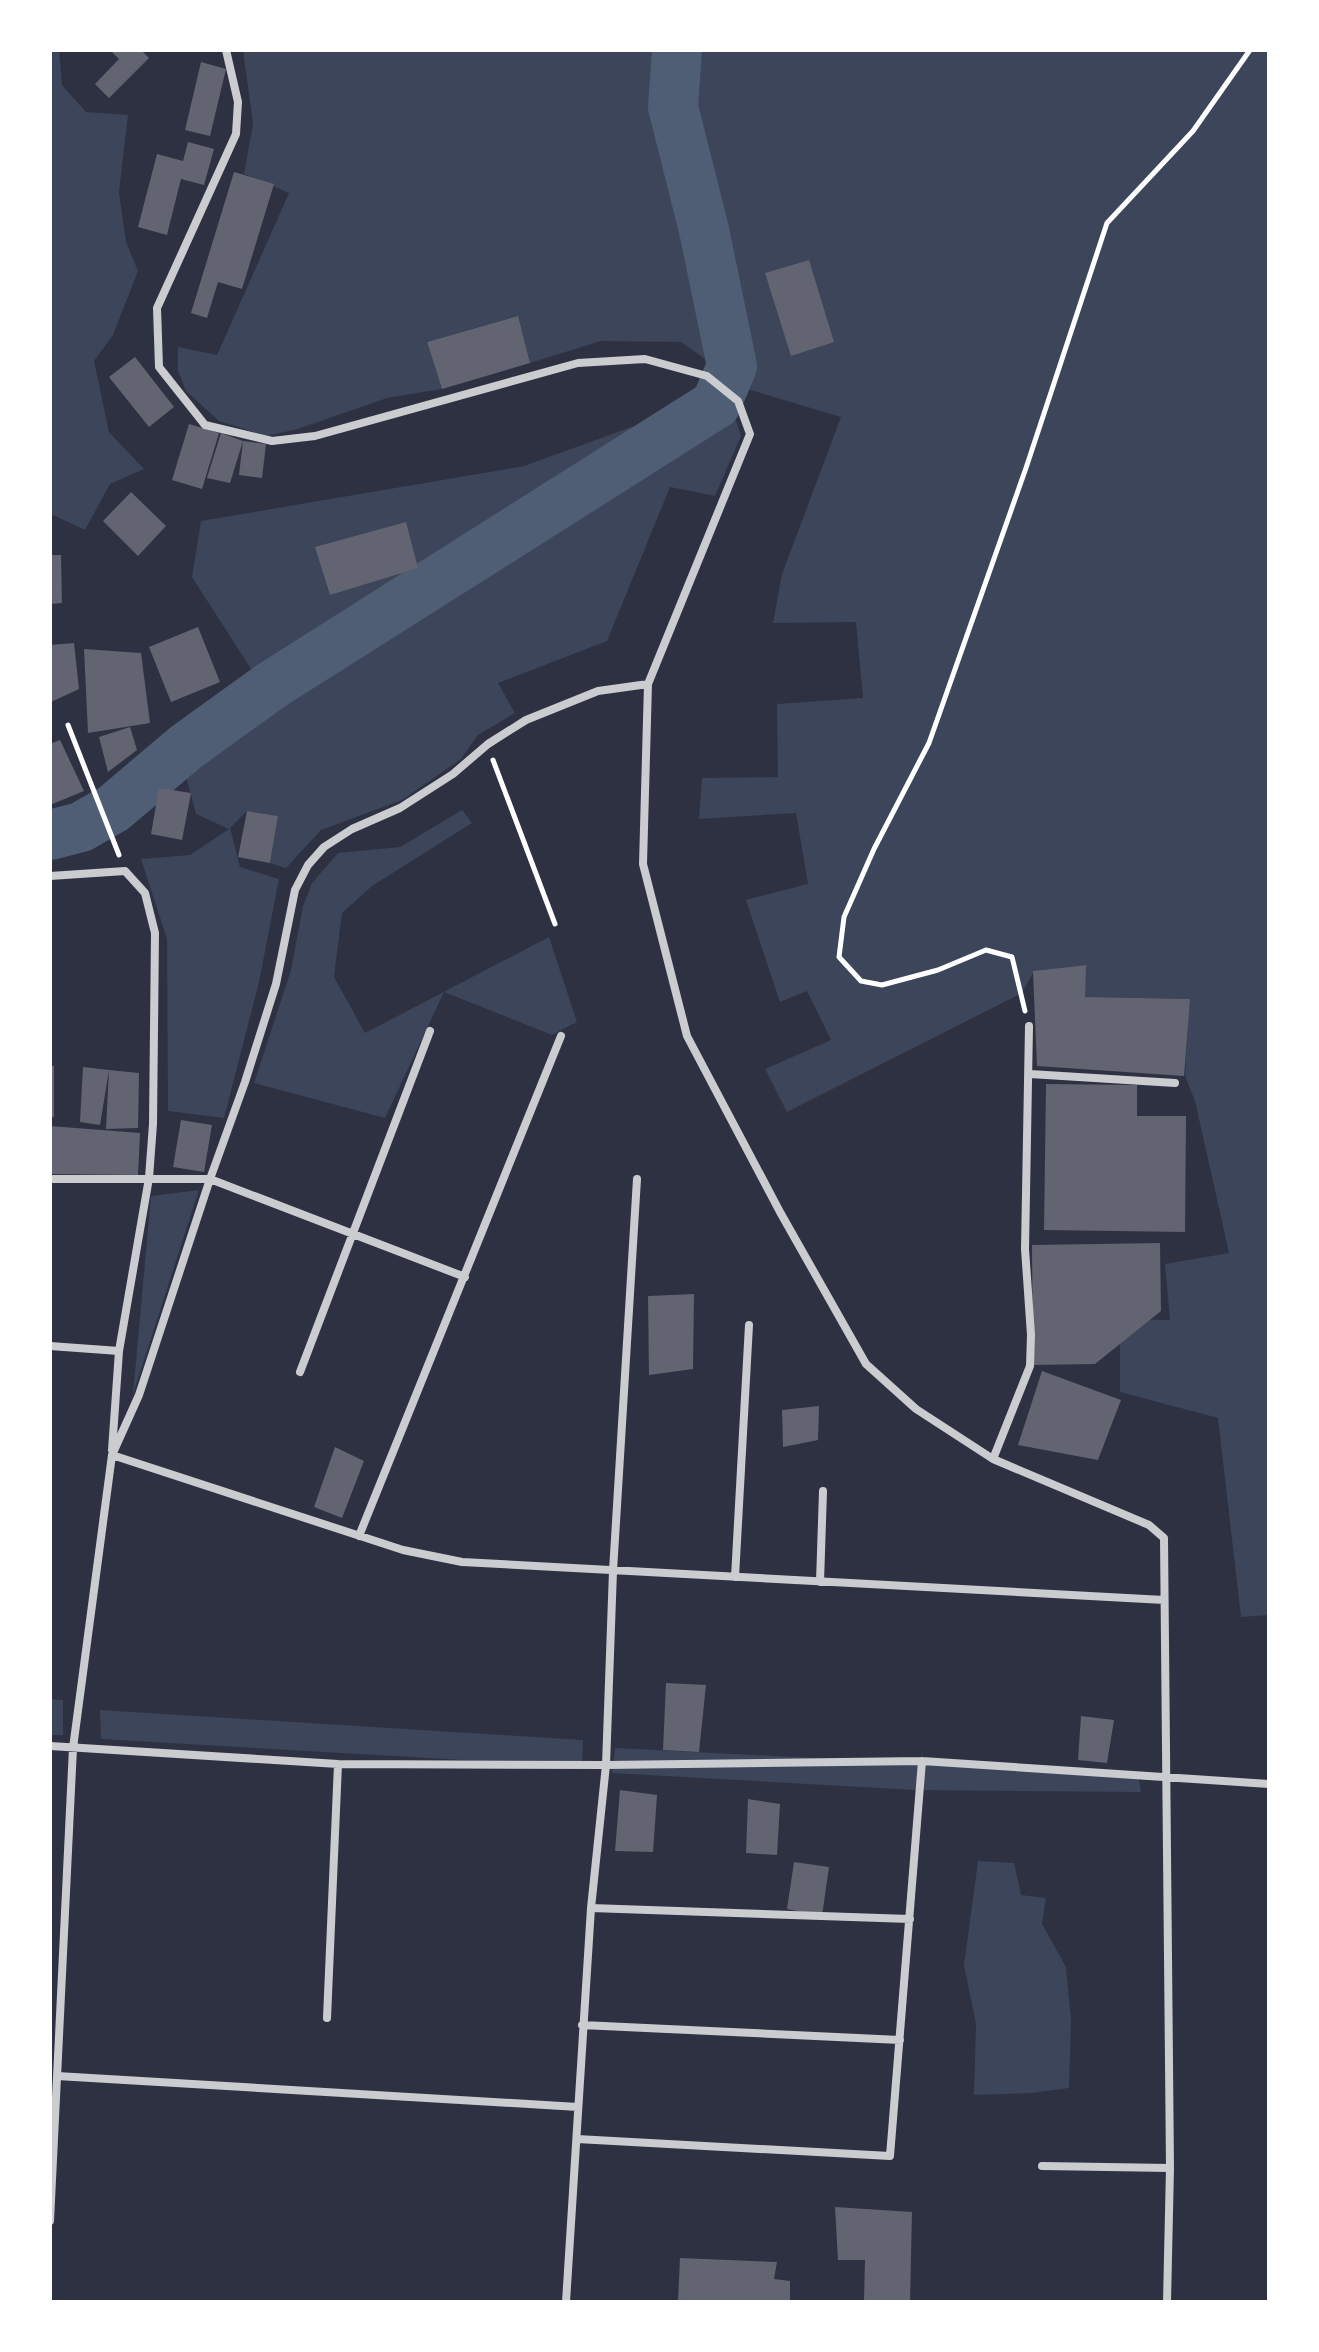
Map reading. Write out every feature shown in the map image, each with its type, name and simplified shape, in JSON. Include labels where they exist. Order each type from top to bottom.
[{"type":"street","points":[[226,50],[238,102],[236,134],[157,308],[159,367],[205,425],[272,441],[315,436],[578,363],[645,359],[707,376],[738,401],[750,434],[648,684],[643,864],[687,1036],[780,1212],[866,1364],[916,1409],[993,1459],[1149,1525],[1164,1538],[1170,2168],[1167,2302]]},
{"type":"street","points":[[112,1455],[139,1395],[245,1082],[276,984],[295,890],[308,865],[324,847],[352,829],[414,799],[526,720],[598,691],[648,684]]},
{"type":"street","points":[[50,876],[125,871],[145,893],[155,933],[153,1124],[149,1178],[119,1351],[112,1455],[73,1748],[54,2038],[57,2076],[50,2221]]},
{"type":"street","points":[[993,1459],[1030,1366],[1025,1249],[1029,1026]]},
{"type":"street","points":[[300,1372],[430,1031]]},
{"type":"street","points":[[359,1536],[561,1036]]},
{"type":"street","points":[[1030,1074],[1175,1083]]},
{"type":"street","points":[[50,1179],[210,1179],[465,1277]]},
{"type":"street","points":[[566,2302],[582,2025],[606,1765],[613,1571],[637,1179]]},
{"type":"street","points":[[735,1577],[749,1325]]},
{"type":"street","points":[[50,1346],[119,1351]]},
{"type":"street","points":[[112,1455],[403,1550],[462,1562],[1164,1600]]},
{"type":"street","points":[[820,1582],[823,1491]]},
{"type":"street","points":[[50,1746],[338,1764],[922,1761],[1269,1784]]},
{"type":"street","points":[[577,2139],[890,2156],[922,1761]]},
{"type":"street","points":[[327,2018],[338,1764]]},
{"type":"street","points":[[591,1908],[910,1919]]},
{"type":"street","points":[[582,2025],[900,2040]]},
{"type":"street","points":[[57,2076],[578,2107]]},
{"type":"street","points":[[1042,2166],[1170,2168]]},
{"type":"path","points":[[1029,1026],[1012,957],[986,950],[938,970],[882,985],[861,981],[839,957],[844,917],[874,849],[929,743],[1026,468],[1107,223],[1193,131],[1250,50]]},
{"type":"path","points":[[68,725],[125,871]]},
{"type":"path","points":[[488,744],[555,924]]},
{"type":"shaded area","points":[[50,50],[59,50],[62,85],[86,112],[128,115],[119,192],[126,242],[138,271],[113,335],[94,361],[109,432],[144,469],[110,484],[85,530],[53,515],[50,508]]},
{"type":"shaded area","points":[[243,50],[1269,50],[1269,1615],[1241,1617],[1218,1418],[1120,1392],[1120,1319],[1170,1320],[1165,1264],[1229,1253],[1195,1101],[1185,1076],[1189,999],[1085,997],[1085,965],[1034,971],[1022,993],[787,1112],[765,1069],[831,1040],[807,991],[780,1002],[746,900],[808,884],[796,813],[699,819],[702,778],[778,777],[777,704],[863,698],[856,622],[773,623],[782,574],[841,417],[747,389],[681,342],[601,341],[530,363],[517,316],[427,342],[442,389],[387,398],[298,429],[266,436],[219,421],[186,391],[178,371],[178,347],[217,355],[289,193],[244,174],[253,124]]},
{"type":"shaded area","points":[[699,388],[732,408],[741,436],[715,496],[670,487],[607,641],[498,683],[515,713],[478,735],[461,759],[402,800],[321,830],[286,868],[270,863],[278,816],[247,811],[230,828],[240,867],[279,879],[259,982],[224,1118],[168,1111],[167,939],[141,859],[190,855],[229,829],[196,814],[182,761],[271,700],[192,577],[201,521],[524,466],[634,426],[671,424]]},
{"type":"shaded area","points":[[462,810],[472,823],[372,886],[342,913],[334,977],[365,1033],[549,937],[577,1022],[552,1035],[444,992],[385,1118],[254,1083],[291,970],[303,906],[312,883],[338,853],[400,847]]},
{"type":"shaded area","points":[[199,1190],[133,1394],[151,1196]]},
{"type":"shaded area","points":[[50,1699],[63,1700],[63,1735],[50,1735]]},
{"type":"shaded area","points":[[100,1710],[583,1740],[582,1767],[101,1739]]},
{"type":"shaded area","points":[[615,1748],[1138,1774],[1141,1792],[915,1790],[612,1773]]},
{"type":"shaded area","points":[[978,1861],[1014,1863],[1021,1895],[1046,1898],[1042,1924],[1066,1967],[1071,2020],[1069,2088],[974,2095],[976,2024],[964,1965]]},
{"type":"building","points":[[110,50],[141,50],[149,58],[109,98],[95,84],[119,59]]},
{"type":"building","points":[[201,62],[226,69],[210,136],[185,130]]},
{"type":"building","points":[[188,142],[214,149],[204,185],[181,179],[167,235],[138,227],[157,154],[183,161]]},
{"type":"building","points":[[234,172],[274,184],[242,289],[218,282],[207,318],[191,313]]},
{"type":"building","points":[[809,260],[834,342],[791,356],[765,273]]},
{"type":"building","points":[[518,316],[530,363],[442,389],[427,342]]},
{"type":"building","points":[[135,357],[174,407],[149,427],[109,377]]},
{"type":"building","points":[[189,424],[219,433],[202,489],[172,480]]},
{"type":"building","points":[[221,433],[243,441],[230,483],[207,478]]},
{"type":"building","points":[[243,441],[266,444],[262,478],[239,475]]},
{"type":"building","points":[[131,492],[166,526],[138,556],[103,521]]},
{"type":"building","points":[[406,522],[418,568],[330,595],[315,547]]},
{"type":"building","points":[[50,555],[61,555],[62,603],[50,604]]},
{"type":"building","points":[[198,627],[220,682],[171,702],[149,647]]},
{"type":"building","points":[[74,643],[79,689],[51,702],[50,645]]},
{"type":"building","points":[[84,649],[141,653],[150,723],[88,733]]},
{"type":"building","points":[[130,727],[137,750],[108,772],[99,737]]},
{"type":"building","points":[[60,740],[84,791],[50,805],[50,744]]},
{"type":"building","points":[[159,788],[191,793],[182,840],[151,834]]},
{"type":"building","points":[[247,811],[278,816],[270,863],[238,857]]},
{"type":"building","points":[[1086,965],[1085,997],[1190,999],[1184,1076],[1037,1066],[1033,971]]},
{"type":"building","points":[[50,1066],[54,1066],[54,1117],[50,1117]]},
{"type":"building","points":[[83,1067],[109,1070],[100,1125],[80,1122]]},
{"type":"building","points":[[109,1070],[139,1073],[138,1128],[106,1129]]},
{"type":"building","points":[[1046,1084],[1137,1085],[1137,1116],[1186,1116],[1185,1232],[1044,1230]]},
{"type":"building","points":[[181,1120],[212,1125],[204,1172],[173,1167]]},
{"type":"building","points":[[50,1126],[140,1133],[138,1175],[50,1174]]},
{"type":"building","points":[[1160,1243],[1161,1311],[1095,1364],[1033,1365],[1032,1245]]},
{"type":"building","points":[[694,1294],[693,1369],[649,1375],[648,1296]]},
{"type":"building","points":[[1042,1371],[1121,1400],[1098,1460],[1018,1445]]},
{"type":"building","points":[[819,1406],[818,1440],[783,1447],[782,1410]]},
{"type":"building","points":[[335,1447],[364,1461],[342,1518],[314,1507]]},
{"type":"building","points":[[666,1683],[706,1685],[699,1752],[663,1750]]},
{"type":"building","points":[[1081,1716],[1114,1720],[1107,1763],[1078,1760]]},
{"type":"building","points":[[620,1790],[657,1795],[653,1852],[615,1851]]},
{"type":"building","points":[[748,1799],[780,1804],[777,1855],[746,1853]]},
{"type":"building","points":[[794,1862],[829,1867],[822,1916],[787,1909]]},
{"type":"building","points":[[835,2207],[912,2212],[910,2302],[864,2302],[865,2260],[838,2260]]},
{"type":"building","points":[[680,2258],[777,2262],[774,2279],[790,2281],[790,2302],[678,2302]]},
{"type":"waterway","points":[[50,835],[81,827],[114,808],[186,747],[272,685],[716,404],[732,366],[704,230],[673,107],[677,50]]}]
